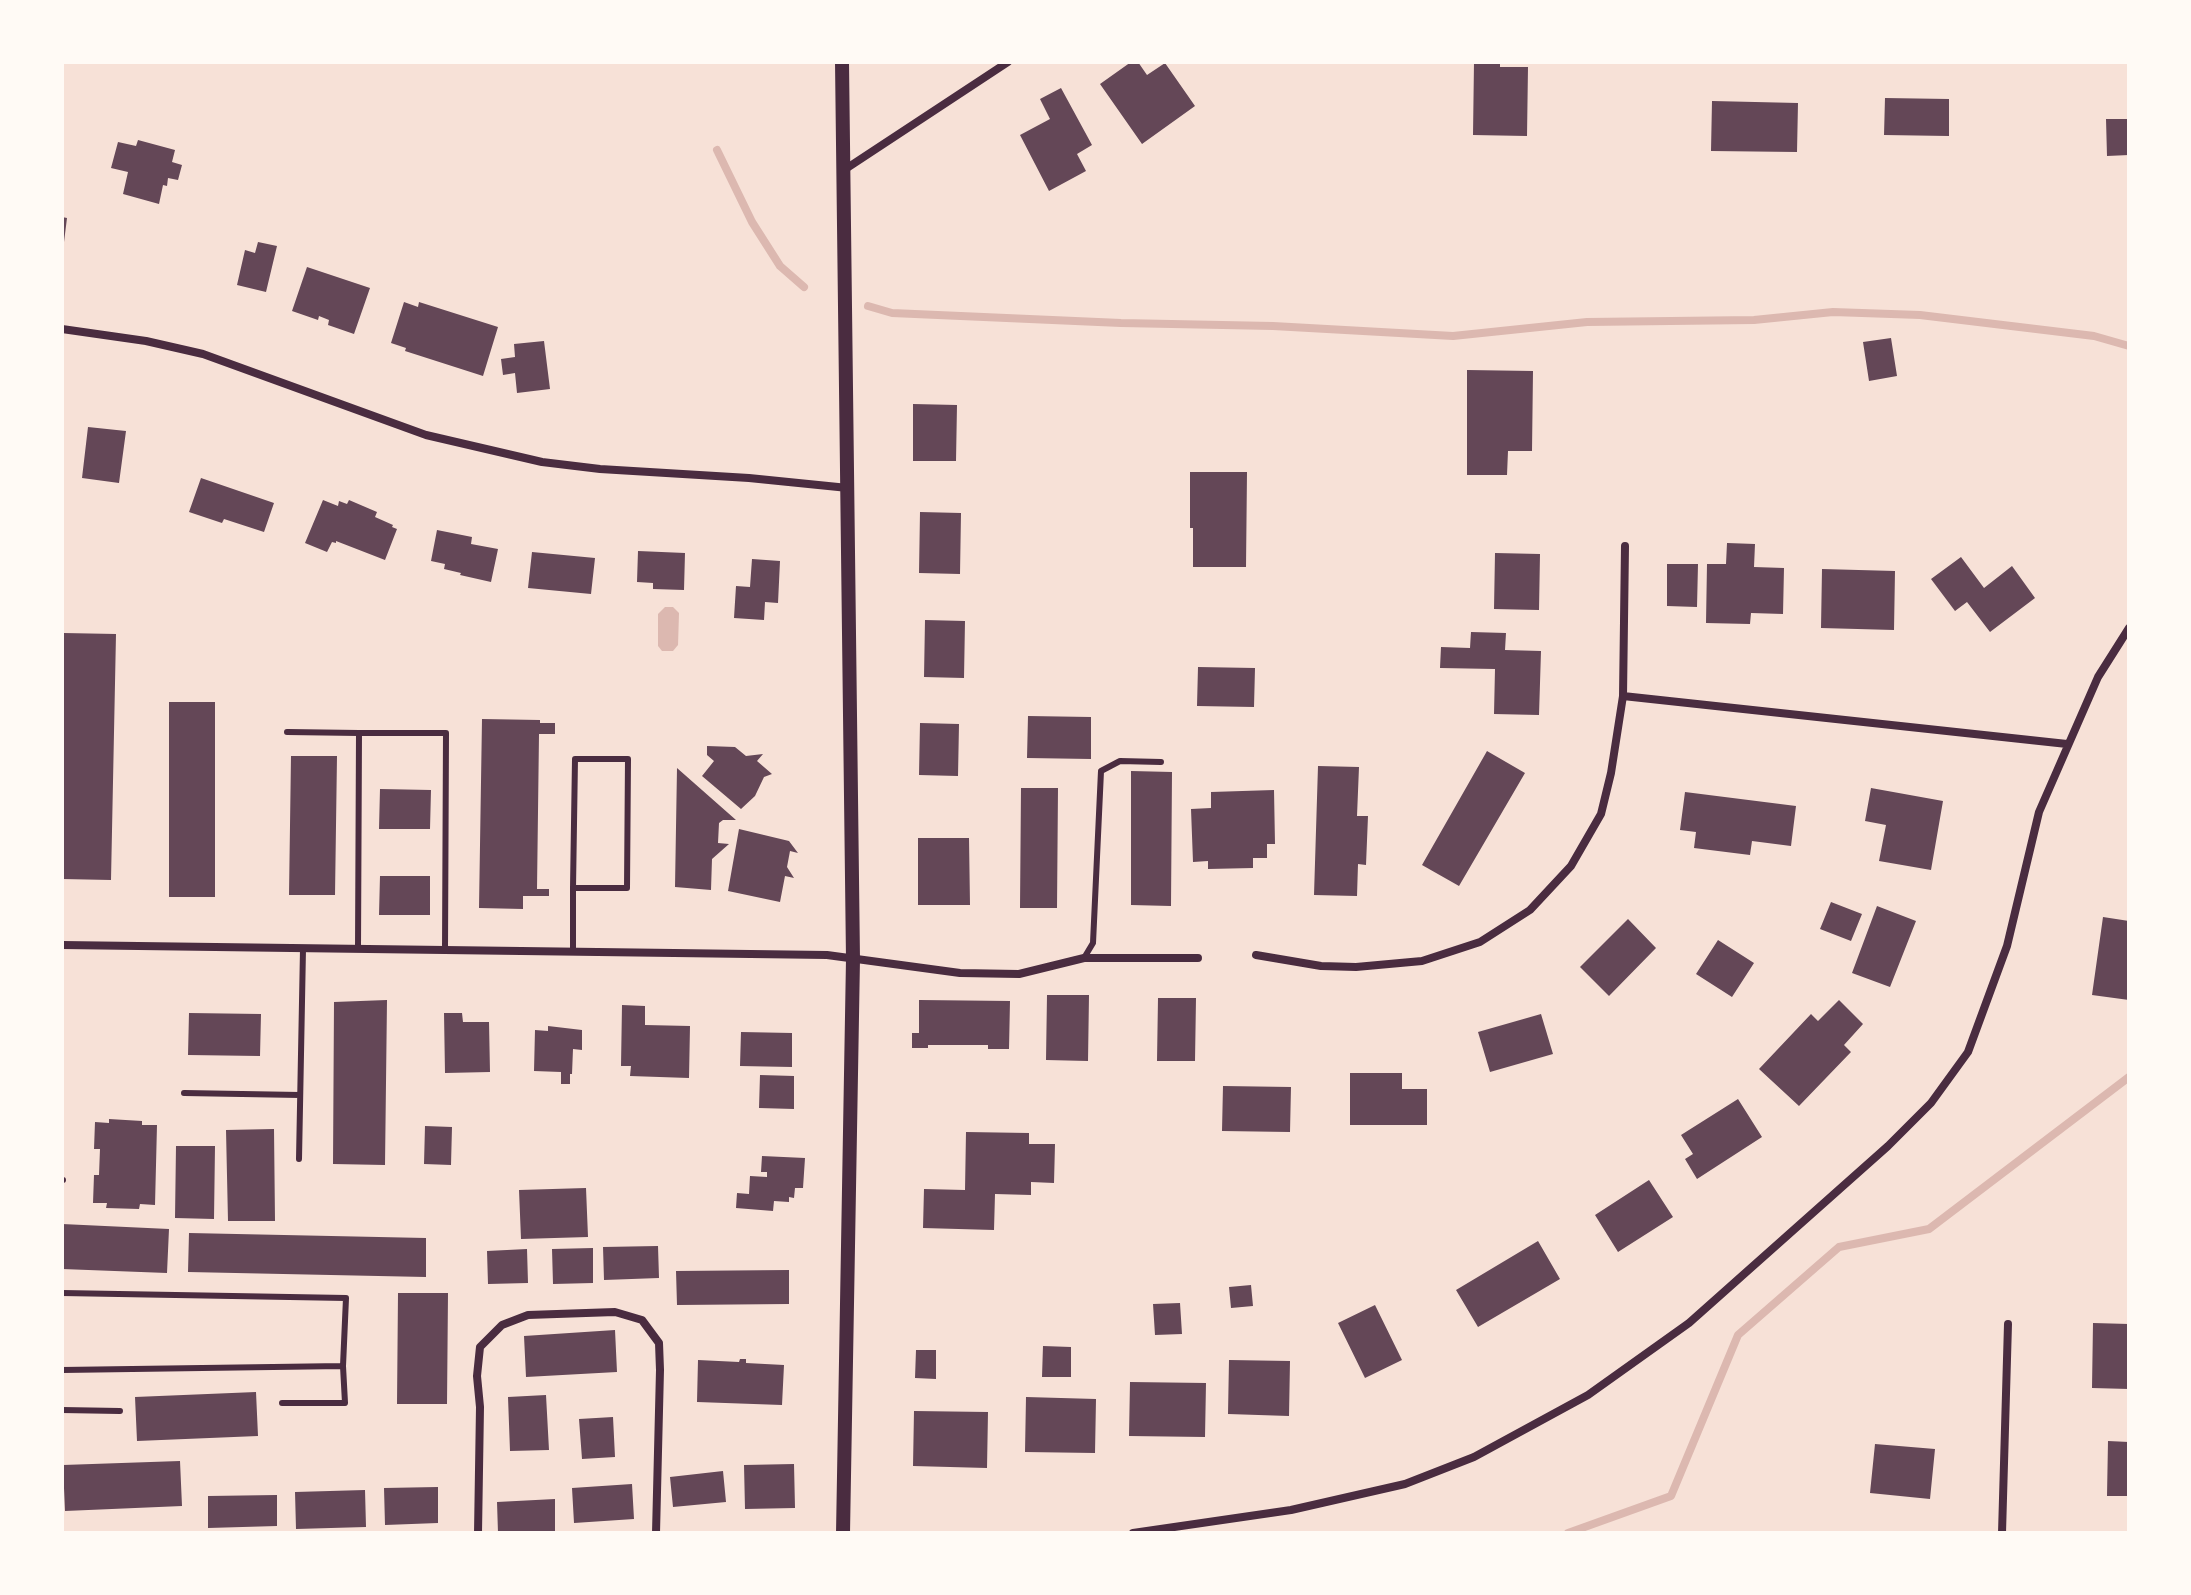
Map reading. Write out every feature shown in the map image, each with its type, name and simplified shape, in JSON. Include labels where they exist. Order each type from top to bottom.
[{"type":"street","points":[[842,62],[853,959],[843,1533]]},
{"type":"street","points":[[844,170],[1008,62]]},
{"type":"street","points":[[62,329],[146,341],[203,354],[426,435],[542,462],[848,488]]},
{"type":"street","points":[[1256,955],[1321,966],[1356,967],[1422,961],[1480,942],[1530,910],[1571,866],[1601,814],[1611,773],[1623,696],[1625,546]]},
{"type":"street","points":[[1133,1533],[1291,1510],[1405,1484],[1474,1457],[1588,1395],[1689,1323],[1888,1146],[1931,1103],[1968,1052],[2007,946],[2039,812],[2098,677],[2129,628]]},
{"type":"street","points":[[1623,696],[2067,744]]},
{"type":"street","points":[[62,945],[827,955],[960,973],[1019,974],[1084,958],[1198,958]]},
{"type":"street","points":[[478,1533],[480,1407],[477,1376],[480,1347],[502,1325],[528,1315],[615,1312],[642,1320],[659,1343],[656,1533]]},
{"type":"street","points":[[2002,1533],[2008,1324]]},
{"type":"lane","points":[[287,732],[446,733],[445,950]]},
{"type":"lane","points":[[358,949],[359,733]]},
{"type":"lane","points":[[573,888],[627,888],[628,759],[575,759],[573,888],[573,952]]},
{"type":"lane","points":[[1084,958],[1093,943],[1101,771],[1120,761],[1161,762]]},
{"type":"lane","points":[[299,1159],[303,949]]},
{"type":"lane","points":[[184,1093],[300,1095]]},
{"type":"lane","points":[[62,1293],[346,1298],[345,1403],[282,1403]]},
{"type":"lane","points":[[62,1370],[343,1366]]},
{"type":"lane","points":[[62,1410],[120,1411]]},
{"type":"shaded area","points":[[665,607],[673,607],[679,613],[678,645],[673,651],[662,651],[658,646],[658,614]]},
{"type":"building","points":[[1131,62],[1138,62],[1147,75],[1165,63],[1195,106],[1142,144],[1100,84]]},
{"type":"building","points":[[1474,62],[1500,62],[1500,67],[1528,67],[1527,136],[1473,135]]},
{"type":"building","points":[[1061,88],[1092,145],[1077,154],[1086,171],[1049,191],[1020,135],[1050,119],[1040,99]]},
{"type":"building","points":[[1885,98],[1949,99],[1949,136],[1884,135]]},
{"type":"building","points":[[1712,101],[1798,103],[1797,152],[1711,151]]},
{"type":"building","points":[[2106,119],[2129,119],[2129,155],[2107,156]]},
{"type":"building","points":[[138,140],[175,150],[172,162],[182,165],[178,180],[168,178],[167,186],[163,185],[159,204],[123,194],[128,172],[111,168],[118,142],[136,146]]},
{"type":"building","points":[[62,217],[67,218],[64,242],[62,242]]},
{"type":"building","points":[[258,242],[277,246],[266,292],[237,285],[245,250],[255,253]]},
{"type":"building","points":[[307,267],[370,288],[354,334],[328,325],[329,320],[319,316],[318,320],[292,311]]},
{"type":"building","points":[[404,302],[418,307],[419,302],[498,327],[483,376],[405,351],[406,348],[391,343]]},
{"type":"building","points":[[1891,338],[1897,376],[1869,381],[1863,342]]},
{"type":"building","points":[[544,341],[550,389],[517,393],[515,373],[503,375],[501,359],[515,357],[514,344]]},
{"type":"building","points":[[1467,370],[1533,371],[1532,451],[1508,451],[1507,475],[1467,475]]},
{"type":"building","points":[[913,404],[957,405],[956,461],[913,461]]},
{"type":"building","points":[[88,427],[126,431],[119,483],[82,478]]},
{"type":"building","points":[[1190,472],[1247,472],[1246,567],[1193,567]]},
{"type":"building","points":[[201,478],[274,503],[264,532],[189,512]]},
{"type":"building","points":[[323,500],[338,506],[339,501],[347,504],[349,500],[377,512],[375,517],[393,525],[397,529],[385,560],[336,541],[332,542],[327,552],[305,543]]},
{"type":"building","points":[[920,512],[961,513],[960,574],[919,573]]},
{"type":"building","points":[[437,530],[472,537],[471,544],[498,549],[491,582],[460,575],[444,569],[445,564],[431,561]]},
{"type":"building","points":[[1727,543],[1755,544],[1754,567],[1784,568],[1783,614],[1751,613],[1750,624],[1706,623],[1707,564],[1726,564]]},
{"type":"building","points":[[638,551],[685,553],[684,590],[653,589],[653,583],[637,582]]},
{"type":"building","points":[[532,552],[595,558],[591,594],[528,588]]},
{"type":"building","points":[[1495,553],[1540,554],[1539,610],[1494,609]]},
{"type":"building","points":[[1961,557],[1984,588],[2012,566],[2035,598],[1990,632],[1967,602],[1955,611],[1931,579]]},
{"type":"building","points":[[752,559],[780,561],[778,603],[765,602],[764,620],[734,618],[736,586],[750,587]]},
{"type":"building","points":[[1667,564],[1698,564],[1697,607],[1667,606]]},
{"type":"building","points":[[1822,569],[1895,571],[1894,630],[1821,628]]},
{"type":"building","points":[[925,620],[965,621],[964,678],[924,677]]},
{"type":"building","points":[[1471,632],[1506,633],[1505,650],[1541,651],[1539,715],[1494,714],[1495,669],[1440,668],[1441,647],[1470,648]]},
{"type":"building","points":[[63,633],[116,634],[111,880],[62,879]]},
{"type":"building","points":[[1198,667],[1255,668],[1254,707],[1197,706]]},
{"type":"building","points":[[169,702],[215,702],[215,897],[169,897]]},
{"type":"building","points":[[1028,716],[1091,717],[1091,759],[1027,758]]},
{"type":"building","points":[[482,719],[555,723],[555,734],[539,734],[537,889],[549,889],[549,896],[523,896],[523,909],[479,908]]},
{"type":"building","points":[[920,723],[959,724],[958,776],[919,775]]},
{"type":"building","points":[[707,746],[735,747],[746,756],[763,754],[757,761],[772,774],[764,777],[755,796],[741,809],[702,776],[714,761],[707,755]]},
{"type":"building","points":[[1487,751],[1525,773],[1459,886],[1422,865]]},
{"type":"building","points":[[291,756],[337,756],[335,895],[289,895]]},
{"type":"building","points":[[1318,766],[1359,767],[1357,816],[1368,816],[1366,865],[1358,864],[1357,896],[1314,895]]},
{"type":"building","points":[[677,768],[736,820],[719,823],[718,843],[729,844],[712,859],[711,890],[675,887]]},
{"type":"building","points":[[1131,771],[1172,772],[1171,906],[1131,905]]},
{"type":"building","points":[[1021,788],[1058,788],[1057,908],[1020,908]]},
{"type":"building","points":[[1871,788],[1943,801],[1931,870],[1879,861],[1886,825],[1865,821]]},
{"type":"building","points":[[380,789],[431,790],[430,829],[379,829]]},
{"type":"building","points":[[1274,790],[1275,844],[1267,844],[1267,858],[1253,858],[1253,868],[1208,869],[1208,861],[1193,862],[1191,809],[1211,808],[1211,792]]},
{"type":"building","points":[[1685,792],[1796,806],[1791,846],[1752,841],[1750,855],[1694,848],[1696,832],[1680,830]]},
{"type":"building","points":[[739,829],[789,841],[798,853],[790,851],[787,867],[794,878],[785,876],[780,902],[728,891]]},
{"type":"building","points":[[918,838],[969,838],[970,905],[918,905]]},
{"type":"building","points":[[380,876],[430,876],[430,915],[379,915]]},
{"type":"building","points":[[1831,902],[1862,914],[1851,941],[1820,929]]},
{"type":"building","points":[[1877,906],[1916,921],[1890,987],[1852,973]]},
{"type":"building","points":[[2103,917],[2129,921],[2129,1000],[2092,995]]},
{"type":"building","points":[[1628,919],[1656,948],[1609,996],[1580,967]]},
{"type":"building","points":[[1718,940],[1754,963],[1732,997],[1696,974]]},
{"type":"building","points":[[1047,995],[1089,995],[1088,1061],[1046,1060]]},
{"type":"building","points":[[1158,998],[1196,998],[1195,1061],[1157,1061]]},
{"type":"building","points":[[387,1000],[385,1165],[333,1164],[334,1002]]},
{"type":"building","points":[[919,1000],[1010,1001],[1009,1049],[988,1049],[988,1045],[912,1048],[912,1033],[919,1033]]},
{"type":"building","points":[[1839,1000],[1863,1024],[1844,1045],[1851,1052],[1799,1106],[1759,1069],[1811,1014],[1818,1021]]},
{"type":"building","points":[[622,1005],[645,1006],[645,1025],[690,1026],[689,1078],[630,1076],[631,1066],[621,1066]]},
{"type":"building","points":[[189,1013],[261,1014],[260,1056],[188,1055]]},
{"type":"building","points":[[444,1013],[462,1013],[463,1022],[489,1022],[490,1072],[445,1073]]},
{"type":"building","points":[[1541,1014],[1553,1054],[1490,1072],[1478,1032]]},
{"type":"building","points":[[548,1026],[582,1030],[582,1050],[573,1049],[570,1084],[561,1084],[561,1072],[534,1071],[535,1030],[548,1031]]},
{"type":"building","points":[[741,1032],[792,1033],[792,1067],[740,1066]]},
{"type":"building","points":[[1350,1073],[1402,1073],[1402,1089],[1427,1089],[1427,1125],[1350,1125]]},
{"type":"building","points":[[760,1075],[794,1076],[794,1109],[759,1108]]},
{"type":"building","points":[[1223,1086],[1291,1087],[1290,1132],[1222,1131]]},
{"type":"building","points":[[1738,1099],[1762,1137],[1697,1179],[1685,1159],[1693,1154],[1681,1135]]},
{"type":"building","points":[[109,1119],[157,1125],[155,1205],[140,1204],[139,1209],[106,1208],[107,1203],[93,1203],[94,1175],[99,1175],[100,1149],[94,1149],[95,1122],[109,1123]]},
{"type":"building","points":[[425,1126],[452,1127],[451,1165],[424,1164]]},
{"type":"building","points":[[274,1129],[275,1221],[228,1221],[226,1130]]},
{"type":"building","points":[[966,1132],[1029,1133],[1029,1144],[1055,1144],[1054,1183],[1031,1182],[1031,1195],[995,1194],[994,1230],[923,1228],[924,1189],[965,1190]]},
{"type":"building","points":[[176,1146],[215,1146],[214,1219],[175,1218]]},
{"type":"building","points":[[762,1156],[805,1158],[803,1188],[795,1188],[794,1198],[789,1197],[789,1202],[774,1201],[773,1211],[736,1208],[737,1193],[749,1194],[750,1176],[767,1177],[767,1172],[761,1172]]},
{"type":"building","points":[[1649,1180],[1673,1217],[1618,1252],[1595,1215]]},
{"type":"building","points":[[586,1188],[588,1237],[521,1239],[519,1190]]},
{"type":"building","points":[[62,1224],[169,1229],[167,1273],[62,1269]]},
{"type":"building","points":[[189,1233],[426,1238],[426,1277],[188,1272]]},
{"type":"building","points":[[1538,1241],[1560,1279],[1478,1327],[1456,1290]]},
{"type":"building","points":[[658,1246],[659,1278],[604,1280],[603,1247]]},
{"type":"building","points":[[593,1248],[593,1283],[553,1284],[552,1249]]},
{"type":"building","points":[[527,1249],[528,1283],[488,1284],[487,1251]]},
{"type":"building","points":[[789,1270],[789,1304],[677,1305],[676,1271]]},
{"type":"building","points":[[1251,1285],[1253,1306],[1231,1308],[1229,1287]]},
{"type":"building","points":[[398,1293],[448,1293],[447,1404],[397,1404]]},
{"type":"building","points":[[1180,1303],[1182,1334],[1155,1335],[1153,1304]]},
{"type":"building","points":[[1375,1305],[1402,1360],[1365,1378],[1338,1323]]},
{"type":"building","points":[[2093,1323],[2129,1324],[2129,1389],[2092,1388]]},
{"type":"building","points":[[615,1330],[617,1372],[526,1377],[524,1336]]},
{"type":"building","points":[[1043,1346],[1071,1347],[1071,1377],[1042,1377]]},
{"type":"building","points":[[916,1350],[936,1350],[936,1379],[915,1378]]},
{"type":"building","points":[[746,1359],[746,1363],[784,1365],[782,1405],[697,1402],[698,1360],[739,1362]]},
{"type":"building","points":[[1229,1360],[1290,1361],[1289,1416],[1228,1414]]},
{"type":"building","points":[[1130,1382],[1206,1383],[1205,1437],[1129,1436]]},
{"type":"building","points":[[256,1392],[258,1436],[137,1441],[135,1397]]},
{"type":"building","points":[[546,1395],[549,1450],[510,1451],[508,1397]]},
{"type":"building","points":[[1026,1397],[1096,1399],[1095,1453],[1025,1452]]},
{"type":"building","points":[[914,1411],[988,1412],[987,1468],[913,1466]]},
{"type":"building","points":[[613,1417],[615,1457],[582,1459],[579,1419]]},
{"type":"building","points":[[2108,1441],[2129,1442],[2129,1496],[2107,1496]]},
{"type":"building","points":[[1875,1444],[1935,1449],[1930,1499],[1870,1493]]},
{"type":"building","points":[[180,1461],[182,1506],[65,1511],[63,1465]]},
{"type":"building","points":[[794,1464],[795,1508],[745,1509],[744,1465]]},
{"type":"building","points":[[723,1471],[726,1502],[673,1507],[670,1477]]},
{"type":"building","points":[[632,1484],[634,1519],[574,1523],[572,1488]]},
{"type":"building","points":[[438,1487],[438,1523],[385,1525],[384,1488]]},
{"type":"building","points":[[365,1490],[366,1527],[296,1529],[295,1492]]},
{"type":"building","points":[[277,1495],[277,1526],[208,1528],[208,1496]]},
{"type":"building","points":[[555,1499],[555,1533],[498,1533],[497,1502]]},
{"type":"waterway","points":[[717,150],[752,222],[780,266],[804,287]]},
{"type":"waterway","points":[[868,306],[892,313],[1273,326],[1453,336],[1587,322],[1754,320],[1833,312],[1920,315],[2094,336],[2129,346]]},
{"type":"waterway","points":[[1568,1533],[1671,1496],[1738,1335],[1839,1247],[1929,1229],[2129,1077]]}]
